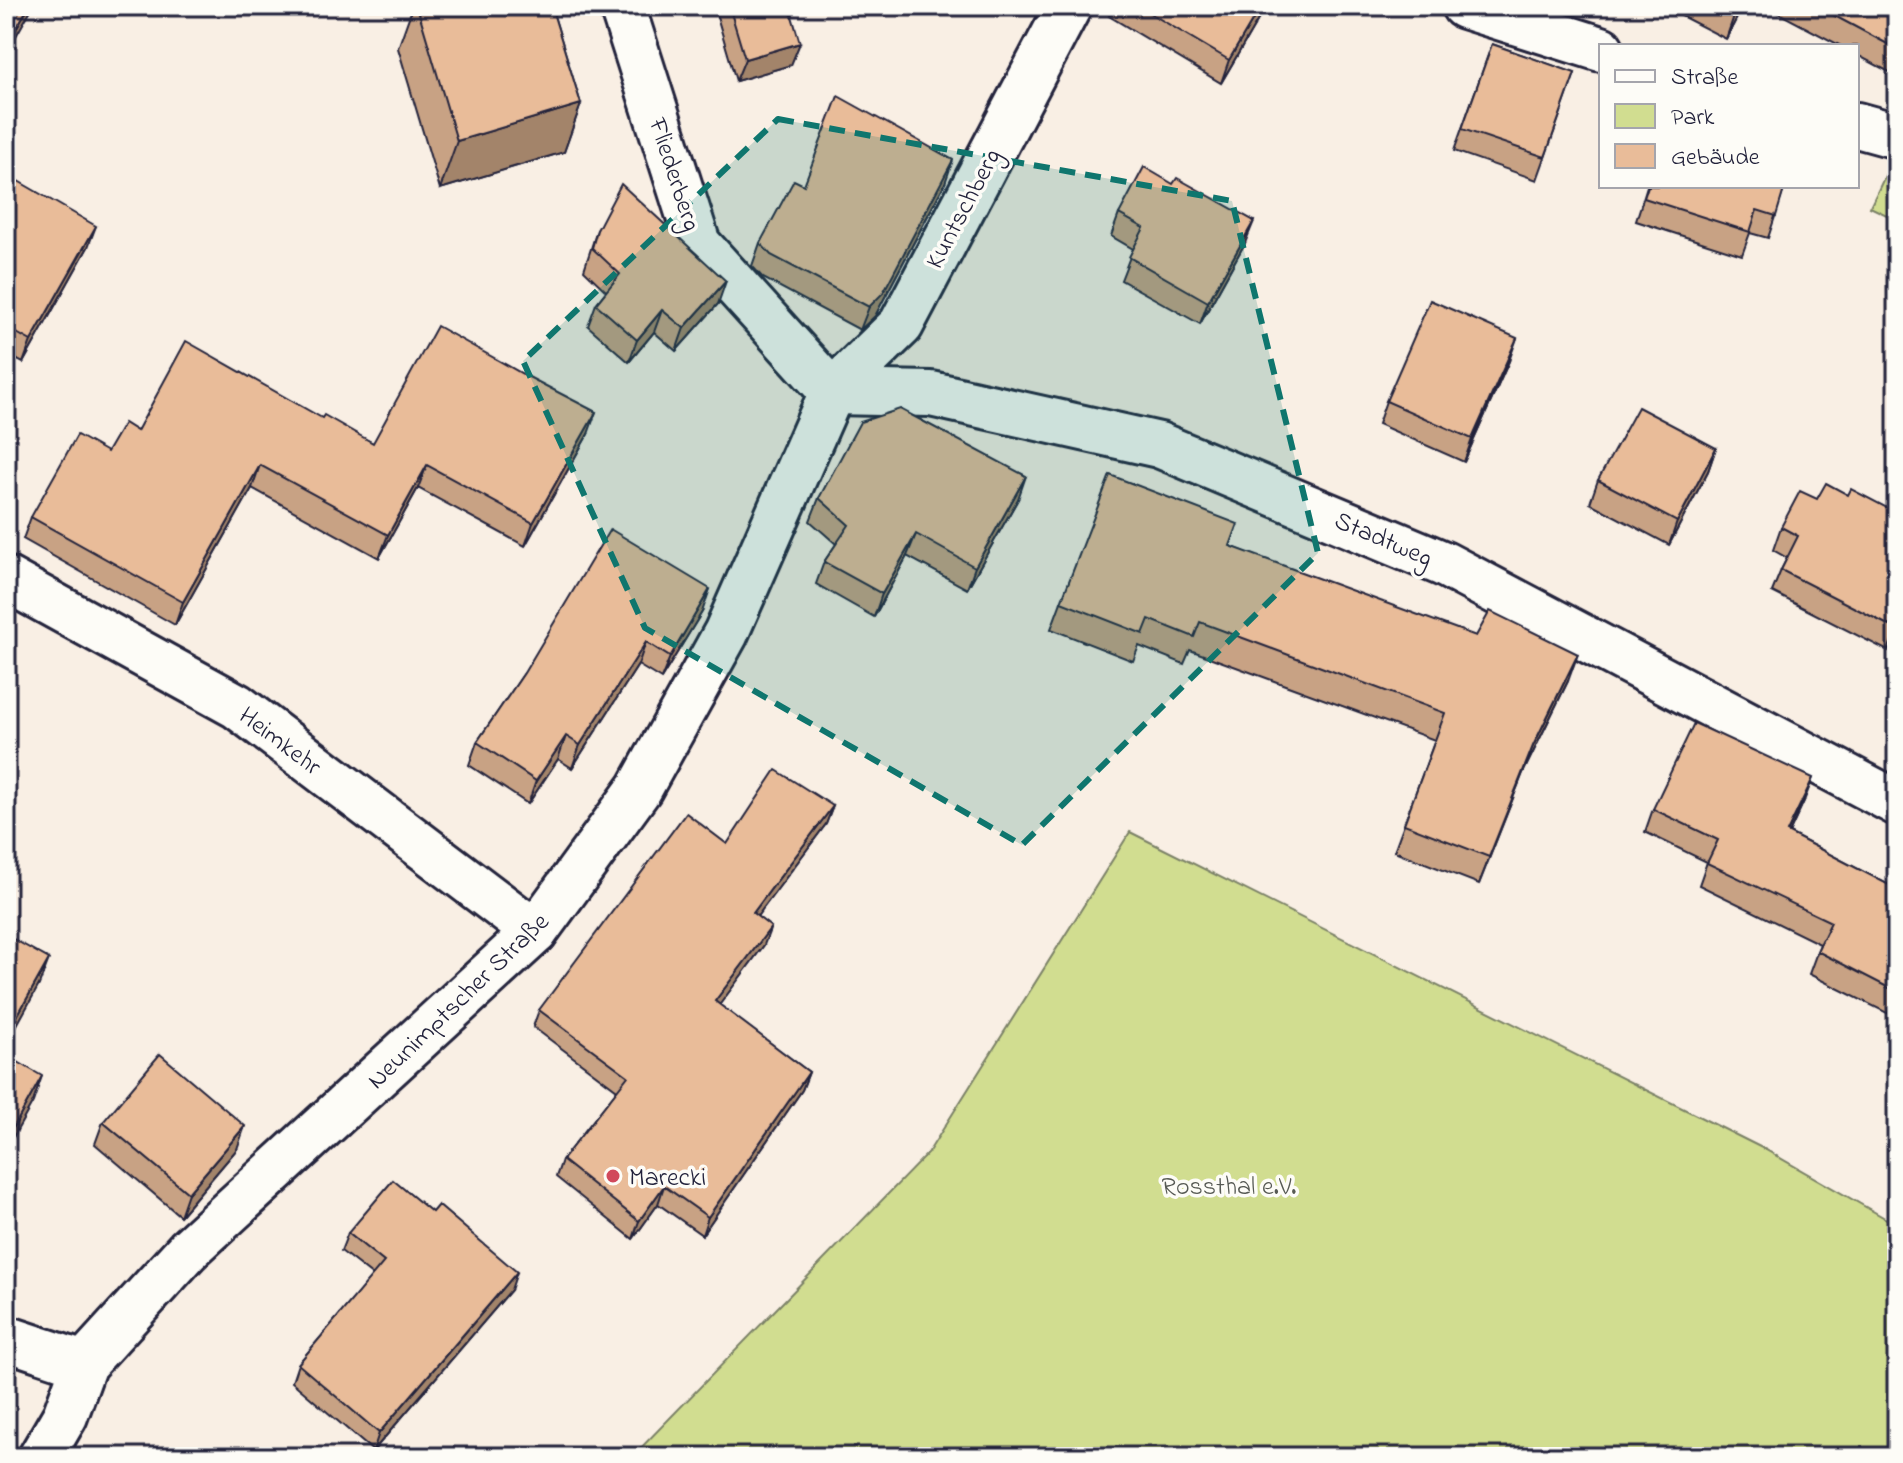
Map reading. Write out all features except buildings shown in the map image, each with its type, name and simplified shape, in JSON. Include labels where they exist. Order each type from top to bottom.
[{"type":"street","name":"Fliederberg","points":[[622,6],[698,244],[832,392]]},
{"type":"street","name":"Kuntschberg","points":[[832,392],[901,325],[1069,6]]},
{"type":"street","points":[[1464,6],[1599,48]]},
{"type":"street","points":[[1859,126],[1897,136]]},
{"type":"street","name":"Stadtweg","points":[[832,392],[931,394],[1159,445],[1444,564],[1897,803]]},
{"type":"street","name":"Neunimptscher Straße","points":[[41,1457],[65,1416],[84,1364],[188,1250],[535,932],[640,788],[726,633],[832,392]]},
{"type":"street","name":"Heimkehr","points":[[6,579],[237,706],[535,932]]},
{"type":"street","points":[[6,1338],[84,1364]]},
{"type":"highlighted area","points":[[778,119],[1232,201],[1318,553],[1022,845],[645,628],[523,361]]},
{"type":"green space","points":[[1897,151],[1897,220],[1870,207]]},
{"type":"green space","name":"Rossthal e.V.","points":[[1130,832],[1766,1150],[1897,1225],[1897,1457],[632,1457],[928,1153]]},
{"type":"place","name":"Marecki","points":[[613,1176]]}]
